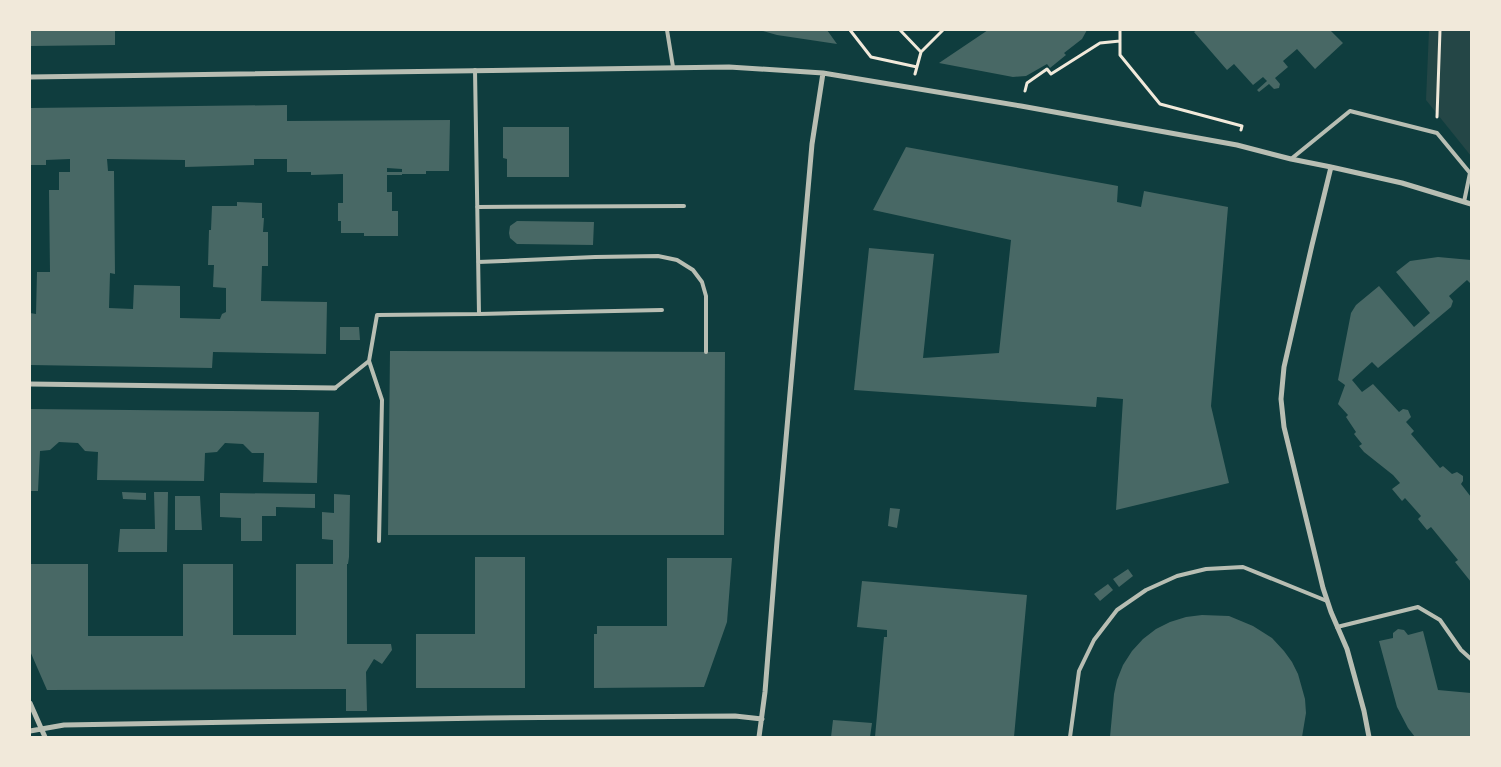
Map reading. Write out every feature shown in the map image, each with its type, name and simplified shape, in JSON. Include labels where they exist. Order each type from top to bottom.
[{"type":"street","points":[[30,77],[673,67],[729,67],[823,73],[1237,145],[1290,159],[1331,166],[1402,183],[1471,204]]},
{"type":"street","points":[[759,737],[812,144],[823,73]]},
{"type":"street","points":[[1331,166],[1284,367],[1281,399],[1284,427],[1327,601],[1347,649],[1369,737]]},
{"type":"street","points":[[30,384],[335,388]]},
{"type":"street","points":[[30,703],[45,737]]},
{"type":"street","points":[[30,731],[64,725],[488,718],[735,716],[762,720]]},
{"type":"lane","points":[[667,30],[673,67]]},
{"type":"lane","points":[[475,70],[479,314]]},
{"type":"lane","points":[[1290,159],[1350,111],[1436,133],[1470,173],[1464,202]]},
{"type":"lane","points":[[477,207],[684,206]]},
{"type":"lane","points":[[478,262],[649,256],[677,260],[693,270],[702,282],[706,296],[706,352]]},
{"type":"lane","points":[[379,541],[382,400],[369,361],[377,315],[662,310]]},
{"type":"lane","points":[[335,388],[369,361]]},
{"type":"lane","points":[[1070,737],[1079,671],[1094,640],[1117,610],[1146,590],[1177,576],[1206,569],[1243,567],[1327,601]]},
{"type":"lane","points":[[1337,627],[1418,607],[1440,620],[1461,650],[1471,659]]},
{"type":"path","points":[[850,30],[871,57],[917,67]]},
{"type":"path","points":[[900,30],[921,52]]},
{"type":"path","points":[[912,88],[921,52],[943,30]]},
{"type":"path","points":[[1120,30],[1120,55],[1160,104],[1242,126],[1237,145]]},
{"type":"path","points":[[1436,133],[1440,30]]},
{"type":"path","points":[[1021,106],[1027,83],[1047,69],[1051,74],[1100,43],[1120,41]]},
{"type":"shaded area","points":[[1429,30],[1471,30],[1471,156],[1426,100]]},
{"type":"building","points":[[30,30],[115,30],[115,45],[30,46]]},
{"type":"building","points":[[759,30],[827,30],[837,44],[777,35]]},
{"type":"building","points":[[988,30],[1087,30],[1082,39],[1064,53],[1066,55],[1050,68],[1047,64],[1026,76],[1013,77],[939,63]]},
{"type":"building","points":[[1197,30],[1330,30],[1343,43],[1315,69],[1297,49],[1283,61],[1288,67],[1275,78],[1280,84],[1279,88],[1274,89],[1269,84],[1259,92],[1257,90],[1267,81],[1263,77],[1253,85],[1234,64],[1227,70],[1194,32]]},
{"type":"building","points":[[287,105],[287,121],[450,120],[449,171],[426,171],[426,174],[387,175],[387,192],[392,192],[392,211],[398,211],[398,236],[364,236],[364,233],[341,233],[341,221],[338,221],[338,203],[343,203],[343,174],[311,175],[311,172],[287,172],[287,159],[254,159],[254,165],[185,167],[185,160],[107,159],[108,171],[114,171],[115,274],[110,273],[109,308],[133,309],[134,285],[180,286],[180,318],[220,319],[222,314],[226,312],[226,288],[213,287],[214,265],[208,265],[212,206],[237,206],[237,202],[262,203],[263,232],[268,232],[268,266],[262,266],[261,301],[327,302],[326,354],[213,352],[212,368],[30,365],[30,313],[36,314],[37,272],[50,272],[49,190],[59,190],[59,172],[70,172],[70,159],[46,160],[46,165],[30,165],[30,108]],"holes":[[[387,168],[402,169],[402,172],[387,172]]]},
{"type":"building","points":[[503,127],[569,127],[569,177],[507,177],[507,159],[503,158]]},
{"type":"building","points":[[906,147],[1118,186],[1117,202],[1141,207],[1144,191],[1228,207],[1211,406],[1229,483],[1116,510],[1123,399],[1097,397],[1096,407],[854,390],[869,248],[934,254],[923,358],[999,353],[1011,240],[873,210]]},
{"type":"building","points":[[517,221],[594,222],[593,245],[517,244],[510,238],[509,233],[510,226]]},
{"type":"building","points":[[1438,257],[1471,260],[1471,284],[1467,280],[1449,296],[1453,301],[1451,307],[1378,368],[1372,362],[1352,380],[1362,392],[1373,384],[1399,412],[1403,409],[1408,410],[1411,417],[1406,422],[1414,431],[1411,434],[1440,468],[1443,466],[1452,474],[1457,472],[1463,476],[1461,484],[1471,497],[1471,582],[1455,562],[1458,560],[1431,527],[1427,530],[1418,519],[1421,516],[1405,498],[1402,501],[1392,489],[1400,483],[1359,446],[1362,444],[1354,434],[1356,432],[1346,417],[1348,415],[1338,404],[1345,385],[1338,380],[1351,313],[1356,305],[1379,286],[1414,327],[1430,313],[1396,272],[1410,261]]},
{"type":"building","points":[[340,327],[359,327],[360,340],[340,340]]},
{"type":"building","points":[[390,351],[725,352],[724,535],[388,535]]},
{"type":"building","points":[[30,409],[319,412],[317,483],[263,482],[264,453],[252,453],[243,444],[225,443],[217,452],[205,453],[204,481],[97,480],[98,452],[85,451],[78,443],[59,442],[50,450],[40,451],[38,491],[30,491]]},
{"type":"building","points":[[122,492],[146,493],[146,500],[123,499]]},
{"type":"building","points":[[154,492],[168,492],[167,552],[118,552],[120,529],[155,529]]},
{"type":"building","points":[[220,493],[315,494],[315,508],[276,507],[276,516],[262,516],[262,541],[241,541],[241,518],[220,517]]},
{"type":"building","points":[[334,494],[350,495],[349,557],[347,564],[347,644],[391,644],[392,650],[382,664],[374,659],[366,672],[367,711],[346,711],[346,689],[47,690],[30,651],[30,564],[88,564],[88,636],[183,636],[183,564],[233,564],[233,635],[296,635],[296,564],[333,564],[333,540],[322,539],[322,512],[334,513]]},
{"type":"building","points":[[175,496],[200,496],[202,530],[175,530]]},
{"type":"building","points":[[890,508],[900,509],[897,528],[888,526]]},
{"type":"building","points":[[475,557],[525,557],[525,688],[416,688],[416,634],[475,634]]},
{"type":"building","points":[[667,558],[732,558],[727,622],[704,687],[594,688],[594,634],[597,634],[597,626],[667,626]]},
{"type":"building","points":[[1128,569],[1133,576],[1119,587],[1113,579]]},
{"type":"building","points":[[862,581],[1027,595],[1014,737],[875,737],[884,637],[887,637],[887,630],[857,627]]},
{"type":"building","points":[[1108,584],[1113,590],[1100,601],[1094,594]]},
{"type":"building","points":[[1202,615],[1229,616],[1253,626],[1272,638],[1284,651],[1298,674],[1305,699],[1306,713],[1302,737],[1110,737],[1117,680],[1123,665],[1132,651],[1156,629],[1186,617]]},
{"type":"building","points":[[1398,629],[1404,630],[1408,635],[1423,631],[1438,690],[1471,693],[1471,737],[1415,737],[1408,728],[1397,707],[1379,641],[1393,638],[1393,633]]},
{"type":"building","points":[[833,720],[872,723],[870,737],[831,737]]}]
